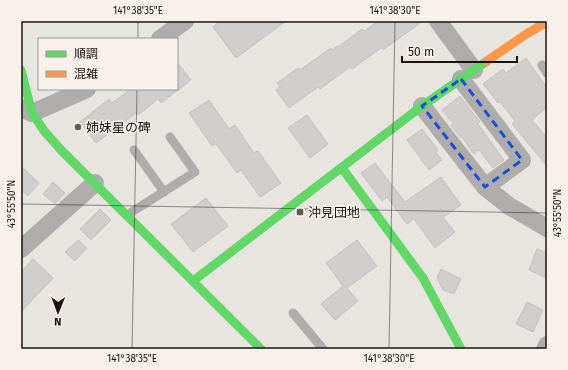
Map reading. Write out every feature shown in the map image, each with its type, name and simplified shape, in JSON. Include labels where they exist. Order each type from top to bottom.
[{"type":"street","points":[[161,38],[185,21]]},
{"type":"street","points":[[438,21],[468,74],[522,160],[485,187]]},
{"type":"street","points":[[193,281],[422,106],[547,22]]},
{"type":"street","points":[[21,70],[27,110],[45,132],[261,349]]},
{"type":"street","points":[[27,110],[84,90]]},
{"type":"street","points":[[422,106],[485,187],[509,206],[547,228]]},
{"type":"street","points":[[342,168],[423,278],[461,349]]},
{"type":"street","points":[[21,249],[95,183]]},
{"type":"street","points":[[545,349],[547,345]]},
{"type":"lane","points":[[127,216],[195,172],[170,136]]},
{"type":"lane","points":[[134,150],[164,192]]},
{"type":"lane","points":[[294,313],[323,349]]},
{"type":"highlighted area","points":[[461,79],[522,160],[485,187],[422,106]]},
{"type":"building","points":[[220,21],[286,21],[236,58],[213,27]]},
{"type":"building","points":[[378,21],[423,21],[383,50],[381,48],[352,69],[350,67],[320,89],[318,87],[289,108],[276,90],[280,86],[277,83],[298,68],[300,70],[331,48],[332,50],[337,46],[338,47],[362,29],[364,31]]},
{"type":"building","points":[[526,58],[547,88],[547,107],[532,120],[547,138],[547,166],[512,124],[515,121],[483,84],[503,69],[506,73]]},
{"type":"building","points":[[178,63],[191,80],[178,90]]},
{"type":"building","points":[[130,90],[178,90],[161,103],[158,99],[138,115],[136,113],[96,143],[80,122],[109,99],[112,103]]},
{"type":"building","points":[[460,96],[480,122],[478,124],[504,160],[493,168],[479,150],[474,154],[451,125],[453,123],[442,110]]},
{"type":"building","points":[[209,100],[229,129],[235,125],[254,153],[258,151],[281,183],[260,197],[241,170],[237,173],[216,144],[212,146],[189,113]]},
{"type":"building","points":[[307,115],[328,144],[310,158],[288,128]]},
{"type":"building","points":[[422,129],[438,150],[436,152],[442,160],[429,170],[407,140]]},
{"type":"building","points":[[375,163],[405,202],[441,177],[461,205],[443,217],[455,232],[435,248],[414,219],[407,224],[387,197],[382,201],[361,173]]},
{"type":"building","points":[[21,166],[39,183],[28,196],[21,190]]},
{"type":"building","points":[[53,182],[65,193],[55,204],[43,194]]},
{"type":"building","points":[[206,198],[228,226],[193,252],[171,224]]},
{"type":"building","points":[[100,209],[111,220],[91,240],[80,229]]},
{"type":"building","points":[[78,240],[87,248],[75,261],[65,252]]},
{"type":"building","points":[[357,240],[377,266],[347,288],[358,301],[335,320],[321,304],[343,286],[326,263]]},
{"type":"building","points":[[537,249],[547,253],[547,278],[529,270]]},
{"type":"building","points":[[33,259],[53,278],[21,312],[21,272]]},
{"type":"building","points":[[441,269],[461,279],[454,294],[443,290],[437,278]]},
{"type":"building","points":[[527,302],[543,310],[533,332],[516,324]]},
{"type":"traffic: fast","points":[[193,281],[422,106],[487,61]]},
{"type":"traffic: fast","points":[[21,70],[32,113],[45,132],[63,152],[261,349]]},
{"type":"traffic: fast","points":[[342,168],[423,278],[461,349]]},
{"type":"traffic: slow","points":[[487,61],[547,22]]},
{"type":"place","name":"姉妹星の碑","points":[[78,127]]},
{"type":"place","name":"沖見団地","points":[[300,212]]}]
